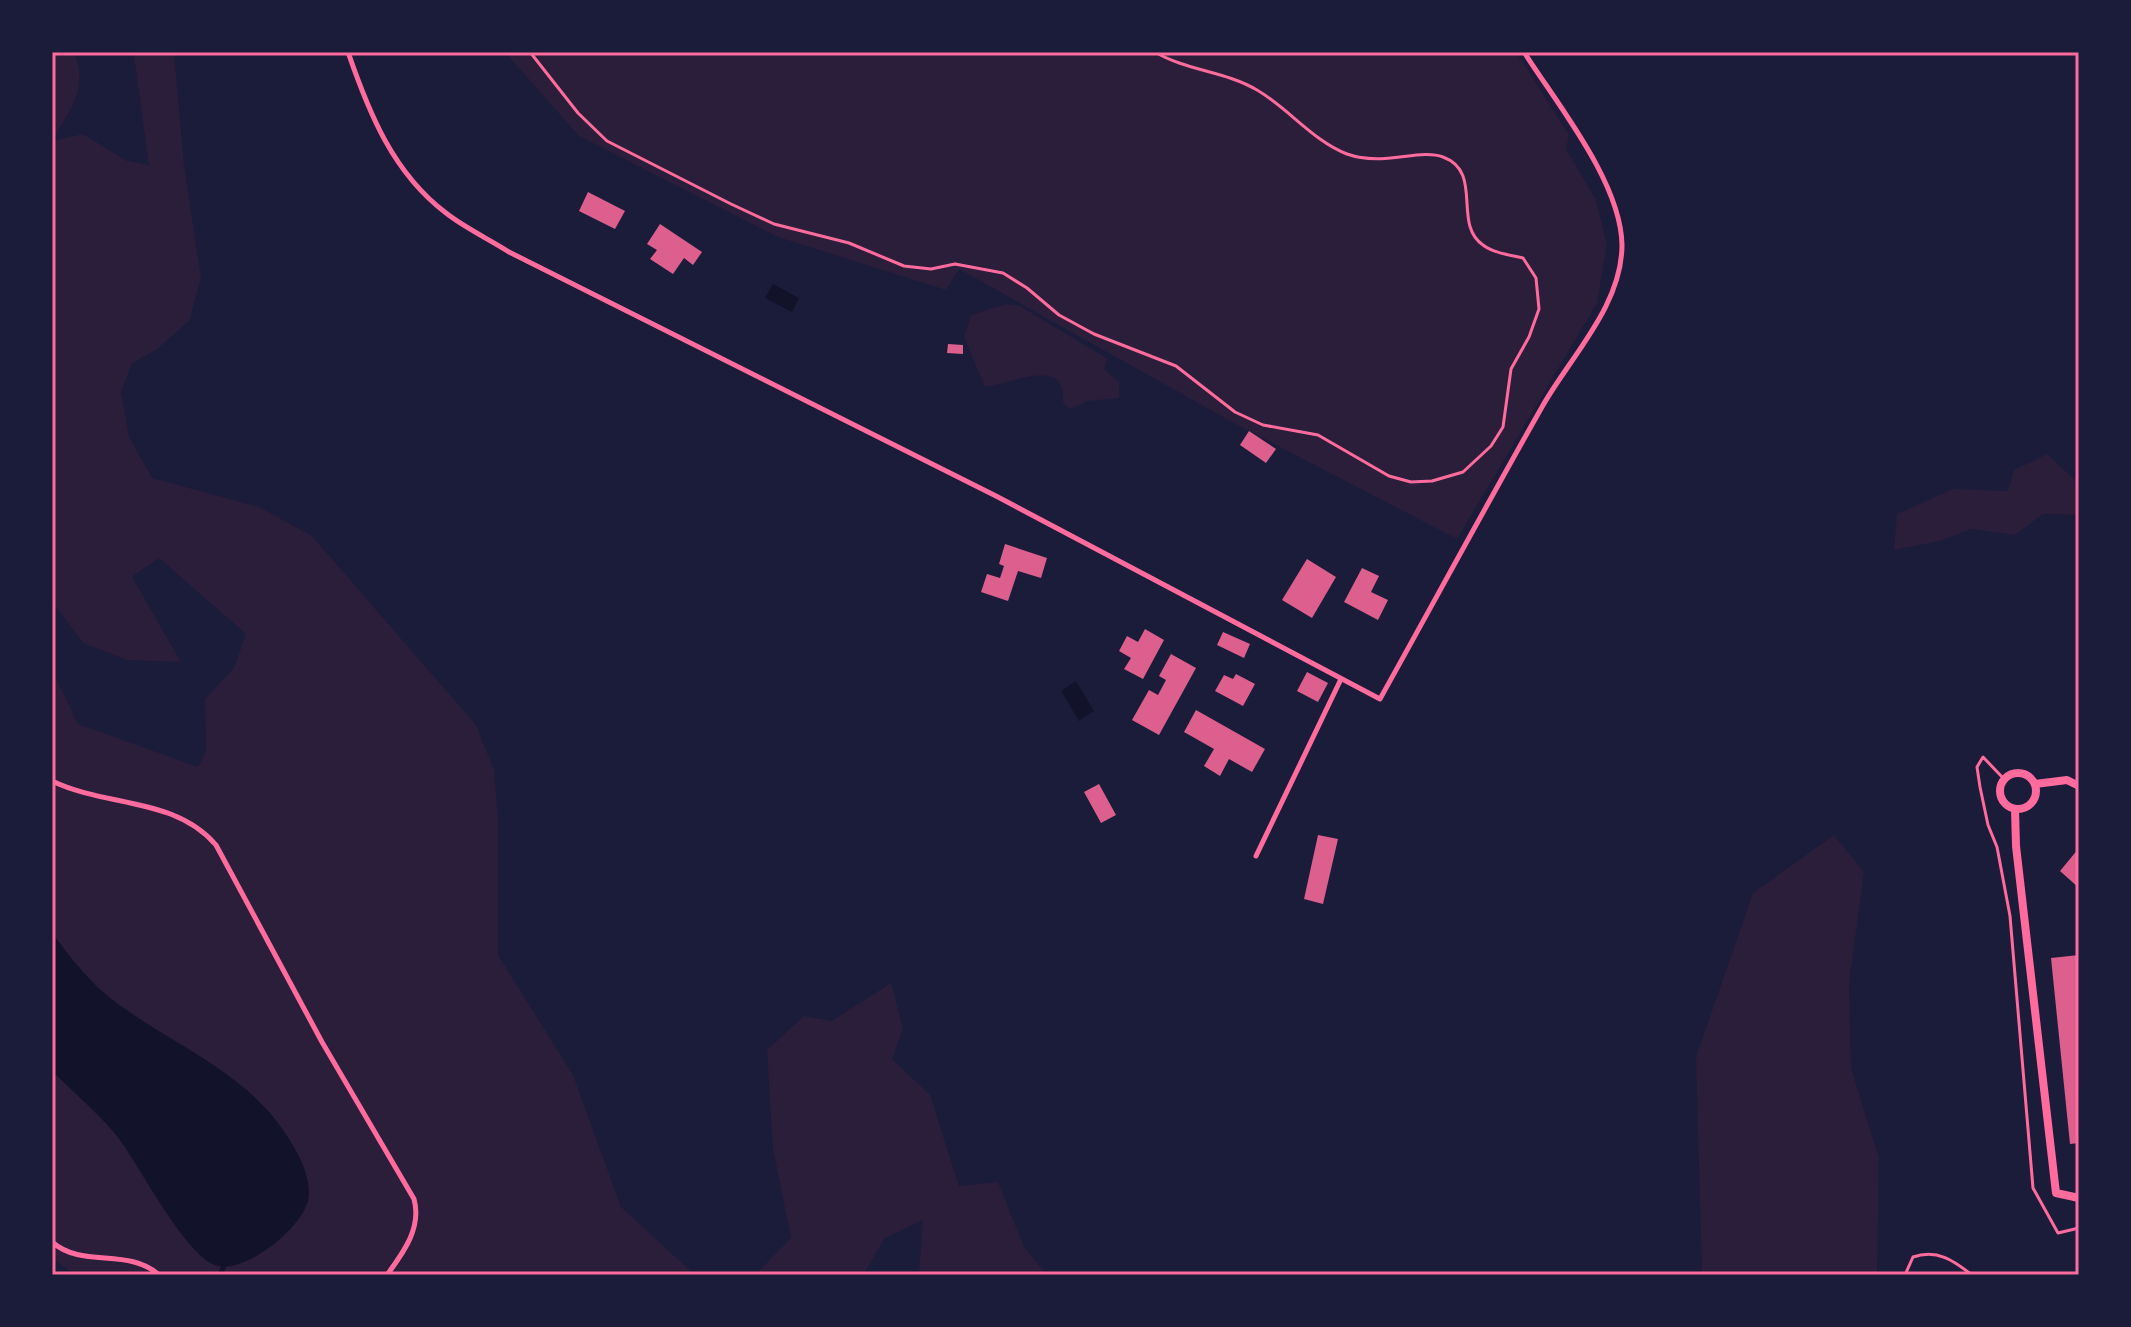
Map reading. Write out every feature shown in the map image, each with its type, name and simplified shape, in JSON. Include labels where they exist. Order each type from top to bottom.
[{"type":"street","points":[[2079,786],[2067,780],[2035,784],[2021,773],[2004,779],[2001,797],[2015,809],[2016,846],[2056,1193],[2079,1198]]},
{"type":"street","points":[[2015,809],[2032,802],[2035,784]]},
{"type":"lane","points":[[348,52],[368,111],[394,159],[445,213],[509,252],[996,496],[1380,699],[1544,402],[1604,308],[1616,276],[1622,248],[1610,193],[1524,52]]},
{"type":"lane","points":[[1256,856],[1341,679]]},
{"type":"lane","points":[[52,781],[78,792],[178,815],[204,830],[216,845],[322,1042],[414,1199],[416,1209],[412,1236],[387,1275]]},
{"type":"lane","points":[[52,1242],[78,1255],[132,1259],[159,1275]]},
{"type":"path","points":[[530,52],[578,113],[607,141],[774,224],[849,243],[904,266],[931,269],[955,264],[1003,273],[1059,315],[1094,334],[1176,366],[1235,412],[1263,425],[1318,435],[1389,476],[1411,482],[1452,478],[1463,472],[1491,446],[1503,427],[1507,383],[1536,323],[1539,292],[1536,278],[1523,258],[1486,248],[1475,239],[1468,226],[1465,178],[1456,164],[1441,156],[1384,162],[1344,153],[1294,120],[1260,92],[1230,75],[1168,60],[1155,52]]},
{"type":"path","points":[[2004,779],[1983,757],[1977,767],[1980,787],[1988,825],[1997,847],[2010,916],[2033,1188],[2058,1233],[2079,1228]]},
{"type":"path","points":[[1905,1275],[1913,1257],[1929,1252],[1955,1261],[1972,1275]]},
{"type":"shaded area","points":[[52,52],[74,52],[79,78],[71,109],[52,141]]},
{"type":"shaded area","points":[[120,52],[174,52],[184,165],[201,278],[189,321],[156,350],[132,363],[121,392],[129,437],[152,478],[259,507],[312,536],[476,725],[494,770],[498,818],[498,955],[573,1075],[621,1207],[695,1275],[75,1275],[52,1258],[52,670],[78,724],[198,767],[206,752],[205,699],[234,668],[246,634],[159,558],[132,577],[181,662],[127,660],[83,643],[52,601],[52,141],[83,134],[127,161],[149,165],[134,56]]},
{"type":"shaded area","points":[[505,52],[1516,52],[1569,135],[1566,149],[1596,200],[1607,244],[1597,303],[1457,539],[1232,422],[959,269],[946,290],[778,237],[579,136]]},
{"type":"shaded area","points":[[773,284],[799,298],[792,312],[765,298]]},
{"type":"shaded area","points":[[1006,304],[1020,306],[1108,359],[1104,369],[1119,382],[1119,398],[1088,401],[1070,409],[1063,403],[1062,388],[1056,380],[1046,376],[1021,378],[985,387],[964,337],[971,315]]},
{"type":"shaded area","points":[[2047,454],[2079,484],[2079,515],[2043,514],[2015,535],[1971,529],[1940,541],[1894,550],[1897,514],[1953,489],[2008,491],[2014,470]]},
{"type":"shaded area","points":[[1076,681],[1094,711],[1079,721],[1061,691]]},
{"type":"shaded area","points":[[1834,835],[1864,872],[1849,983],[1851,1068],[1879,1158],[1877,1275],[1702,1275],[1696,1057],[1753,893]]},
{"type":"shaded area","points":[[52,933],[82,971],[108,997],[223,1072],[262,1104],[278,1123],[299,1157],[309,1194],[298,1219],[273,1245],[242,1263],[227,1266],[215,1265],[203,1258],[177,1228],[113,1131],[52,1071]]},
{"type":"shaded area","points":[[891,983],[903,1028],[892,1059],[930,1095],[959,1186],[998,1182],[1024,1247],[1047,1275],[919,1275],[923,1220],[885,1238],[863,1275],[755,1275],[791,1238],[773,1149],[767,1050],[804,1016],[832,1021]]},
{"type":"building","points":[[588,192],[625,211],[615,229],[579,211]]},
{"type":"building","points":[[660,224],[702,252],[693,265],[684,258],[673,274],[650,259],[657,250],[647,244]]},
{"type":"building","points":[[948,344],[963,345],[963,354],[947,353]]},
{"type":"building","points":[[1249,431],[1276,449],[1266,463],[1240,445]]},
{"type":"building","points":[[1005,544],[1047,558],[1041,578],[1018,571],[1008,601],[981,592],[987,574],[1000,578],[1004,566],[999,564]]},
{"type":"building","points":[[1307,559],[1336,577],[1312,618],[1282,600]]},
{"type":"building","points":[[1362,568],[1379,576],[1371,592],[1388,600],[1378,620],[1344,602]]},
{"type":"building","points":[[1145,629],[1164,640],[1143,679],[1124,669],[1131,658],[1119,651],[1127,636],[1138,642]]},
{"type":"building","points":[[1223,632],[1250,644],[1244,658],[1217,645]]},
{"type":"building","points":[[1171,654],[1196,668],[1159,735],[1132,720],[1149,690],[1158,695],[1166,680],[1159,676]]},
{"type":"building","points":[[1307,672],[1328,683],[1318,702],[1297,691]]},
{"type":"building","points":[[1236,674],[1255,684],[1243,706],[1215,691],[1224,675],[1233,679]]},
{"type":"building","points":[[1196,710],[1265,749],[1252,772],[1229,759],[1220,776],[1204,766],[1214,749],[1184,732]]},
{"type":"building","points":[[1099,784],[1116,815],[1101,823],[1084,792]]},
{"type":"building","points":[[1318,835],[1338,839],[1323,904],[1304,899]]},
{"type":"building","points":[[2079,848],[2079,888],[2060,871]]},
{"type":"building","points":[[2079,955],[2079,1143],[2070,1144],[2051,958]]},
{"type":"waterway","points":[[220,1275],[224,1266]]}]
